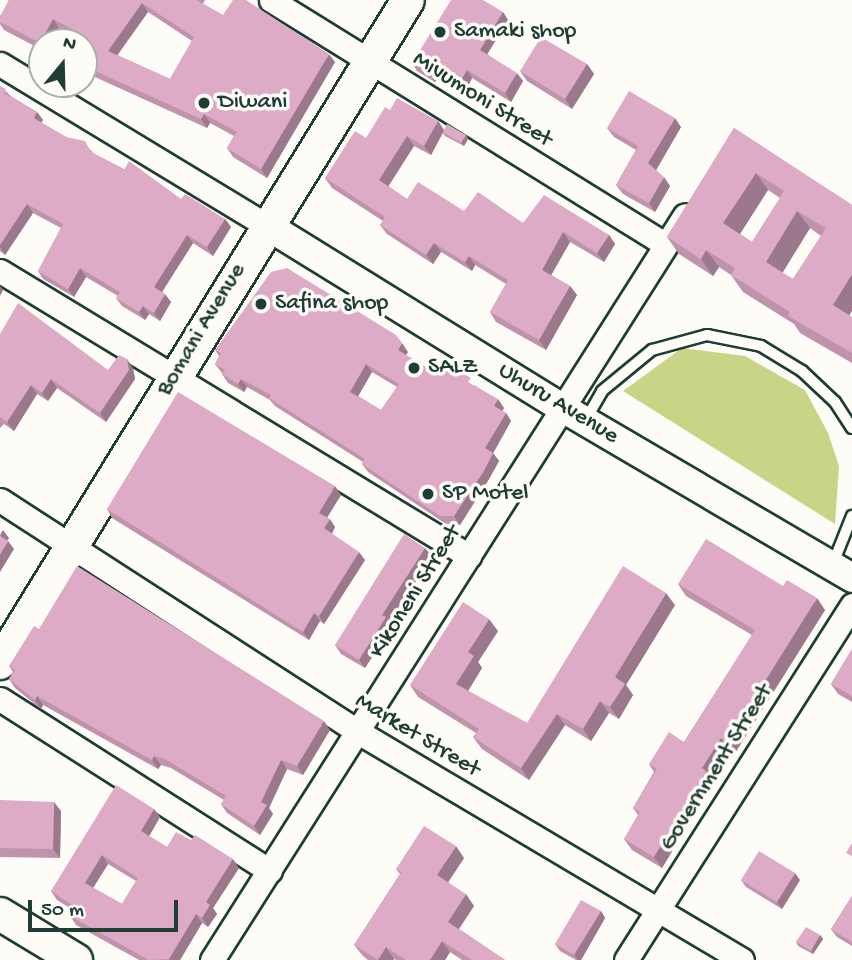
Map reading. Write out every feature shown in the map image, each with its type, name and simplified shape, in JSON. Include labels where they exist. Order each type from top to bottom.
[{"type":"main road","name":"Bomani Avenue","points":[[0,663],[266,225],[408,0]]},
{"type":"main road","points":[[0,914],[76,960]]},
{"type":"street","name":"Mivumoni Street","points":[[271,0],[666,244]]},
{"type":"street","points":[[0,64],[266,225]]},
{"type":"street","name":"Kikoneni Street","points":[[212,960],[360,733],[561,407],[695,201]]},
{"type":"street","name":"Uhuru Avenue","points":[[266,225],[561,407],[842,572]]},
{"type":"street","points":[[0,271],[469,556]]},
{"type":"street","name":"Market Street","points":[[0,500],[360,733],[742,960]]},
{"type":"street","name":"Government Street","points":[[626,960],[852,605]]},
{"type":"street","points":[[0,699],[270,872]]},
{"type":"lane","points":[[585,421],[602,391],[652,350],[680,339],[707,335],[761,346],[802,370],[835,402],[852,428]]},
{"type":"lane","points":[[842,572],[852,516]]},
{"type":"green space","points":[[682,348],[745,356],[805,390],[828,433],[839,466],[835,524],[623,391]]},
{"type":"building","points":[[9,0],[196,0],[223,15],[233,0],[246,0],[329,54],[261,169],[227,148],[237,132],[204,114],[201,119],[98,72],[98,28],[70,28],[53,19],[48,28],[28,28],[28,37],[0,22]],"holes":[[[142,3],[194,37],[170,79],[108,51]]]},
{"type":"building","points":[[451,0],[483,0],[503,12],[480,50],[517,73],[505,93],[467,70],[459,84],[433,68],[430,74],[412,63]]},
{"type":"building","points":[[541,37],[587,64],[565,99],[520,71]]},
{"type":"building","points":[[0,86],[6,89],[4,93],[37,112],[34,118],[66,137],[85,141],[91,152],[124,170],[129,161],[181,199],[185,194],[225,219],[207,247],[187,235],[154,287],[165,294],[154,313],[143,306],[139,312],[116,298],[120,292],[80,268],[68,289],[38,271],[63,224],[27,204],[0,245]]},
{"type":"building","points":[[629,91],[675,118],[648,163],[664,177],[649,203],[616,185],[638,146],[607,128]]},
{"type":"building","points":[[397,98],[438,121],[424,146],[407,136],[379,180],[407,199],[418,182],[464,211],[478,192],[523,223],[544,195],[609,235],[597,253],[563,232],[542,270],[570,286],[539,340],[490,312],[508,280],[469,256],[465,262],[434,243],[426,255],[380,225],[385,217],[325,178],[355,131],[366,138],[385,107],[390,110]]},
{"type":"building","points":[[447,124],[466,135],[461,143],[443,132]]},
{"type":"building","points":[[734,128],[852,205],[852,274],[833,305],[852,317],[852,353],[788,316],[790,312],[731,275],[735,268],[706,250],[701,259],[667,237]],"holes":[[[756,173],[784,191],[752,242],[723,223]],[[797,211],[826,228],[793,279],[766,262]]]},
{"type":"building","points":[[287,268],[396,335],[402,343],[398,350],[440,376],[448,364],[471,378],[468,382],[498,399],[494,406],[506,413],[485,448],[493,453],[454,516],[440,516],[362,464],[365,459],[269,398],[271,395],[241,379],[238,384],[222,374],[225,370],[215,364],[221,353],[215,350],[271,272]],"holes":[[[366,364],[399,384],[381,410],[350,392]]]},
{"type":"building","points":[[18,303],[108,370],[119,355],[127,359],[129,370],[100,413],[51,379],[42,393],[31,385],[7,422],[0,417],[0,334]]},
{"type":"building","points":[[178,392],[335,486],[319,513],[330,519],[324,528],[359,552],[319,616],[314,613],[303,632],[107,509]]},
{"type":"building","points":[[404,534],[425,548],[382,615],[386,617],[359,660],[335,645]]},
{"type":"building","points":[[0,536],[8,541],[0,554]]},
{"type":"building","points":[[706,539],[783,586],[787,580],[817,598],[727,742],[721,738],[702,768],[706,771],[654,857],[624,839],[640,812],[633,808],[657,769],[649,764],[669,732],[684,742],[755,630],[678,584]]},
{"type":"building","points":[[77,566],[324,721],[297,766],[281,760],[261,802],[267,805],[254,826],[221,804],[226,796],[165,759],[154,756],[152,760],[37,696],[35,700],[9,679],[15,670],[9,666],[34,626],[39,629]]},
{"type":"building","points":[[623,566],[666,593],[615,677],[625,684],[610,707],[600,701],[583,729],[557,714],[521,768],[473,737],[479,729],[410,685],[463,602],[489,619],[468,652],[474,656],[456,684],[527,723]]},
{"type":"building","points":[[852,649],[852,696],[831,684]]},
{"type":"building","points":[[116,785],[154,809],[141,831],[167,847],[176,832],[191,840],[195,835],[233,859],[206,902],[210,905],[202,918],[196,914],[169,959],[149,960],[70,916],[75,907],[51,891]],"holes":[[[102,855],[138,878],[122,904],[85,883]]]},
{"type":"building","points":[[0,800],[54,802],[53,849],[0,848]]},
{"type":"building","points":[[424,826],[456,846],[437,875],[466,894],[448,922],[505,960],[472,960],[442,941],[430,960],[406,960],[386,947],[378,960],[354,945],[402,872],[396,869]]},
{"type":"building","points":[[852,843],[852,856],[846,853]]},
{"type":"building","points":[[759,851],[795,873],[777,902],[741,880]]},
{"type":"building","points":[[852,896],[852,942],[831,929]]},
{"type":"building","points":[[581,900],[601,911],[574,955],[555,944]]},
{"type":"building","points":[[806,927],[820,935],[811,951],[796,942]]},
{"type":"place","name":"Samaki shop","points":[[440,32]]},
{"type":"place","name":"Diwani","points":[[204,103]]},
{"type":"place","name":"Safina shop","points":[[261,304]]},
{"type":"place","name":"SALZ","points":[[414,368]]},
{"type":"place","name":"SP Motel","points":[[428,494]]}]
